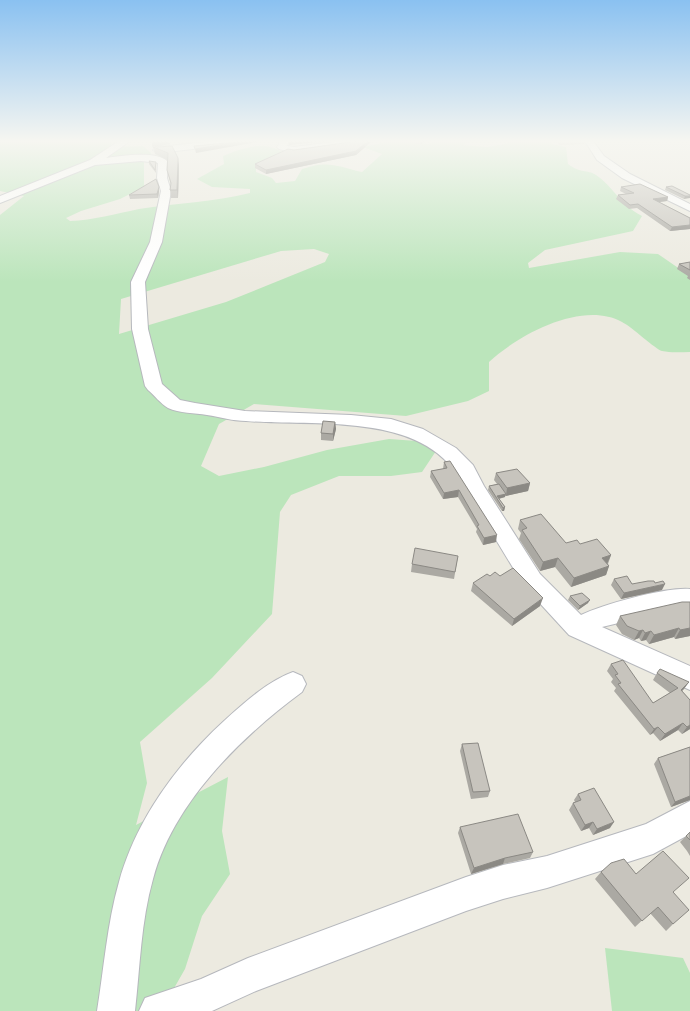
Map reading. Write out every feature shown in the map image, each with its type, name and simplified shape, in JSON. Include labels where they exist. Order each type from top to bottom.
[{"type":"street","points":[[0,200],[29,188]]},
{"type":"street","points":[[165,188],[166,191],[156,242],[138,282],[140,329],[154,386],[162,394],[174,404],[245,416],[351,420],[391,425],[416,433],[449,452],[466,470],[474,486],[532,580],[578,628],[690,678]]},
{"type":"street","points":[[650,188],[690,208]]},
{"type":"street","points":[[578,628],[598,618],[643,606],[681,598],[690,599]]},
{"type":"street","points":[[116,1011],[131,905],[138,874],[162,820],[176,796],[214,751],[265,703],[294,684]]},
{"type":"street","points":[[158,1011],[204,996],[248,976],[466,894],[503,882],[547,872],[653,838],[690,817]]},
{"type":"green space","points":[[0,188],[142,188],[120,199],[81,211],[66,218],[70,221],[96,218],[139,209],[250,193],[250,189],[234,188],[611,188],[634,212],[642,216],[633,231],[545,250],[528,263],[529,268],[620,252],[658,254],[690,276],[690,352],[662,351],[622,322],[606,316],[588,315],[570,318],[551,324],[516,341],[489,362],[489,391],[468,401],[406,416],[254,404],[219,424],[201,466],[219,476],[264,467],[327,450],[389,439],[417,441],[436,451],[422,472],[391,476],[339,476],[291,495],[280,512],[272,614],[212,678],[140,742],[147,783],[136,825],[228,777],[222,831],[230,874],[202,916],[185,969],[161,1011],[0,1011],[0,215],[24,196],[0,191]],"holes":[[[314,249],[329,254],[325,262],[226,302],[119,334],[121,299],[281,251]]]},
{"type":"green space","points":[[605,948],[683,958],[690,973],[690,1011],[612,1011]]},
{"type":"building","points":[[141,188],[159,188],[157,194],[129,195]]},
{"type":"building","points":[[170,188],[177,188],[177,190],[170,190]]},
{"type":"building","points":[[624,188],[649,188],[668,197],[653,199],[690,218],[690,225],[672,227],[638,204],[630,205],[618,195],[634,193]]},
{"type":"building","points":[[668,188],[676,188],[690,195],[685,196]]},
{"type":"building","points":[[690,262],[690,270],[679,264]]},
{"type":"building","points":[[323,421],[335,422],[333,434],[321,433]]},
{"type":"building","points":[[450,461],[497,535],[484,538],[477,526],[479,525],[459,490],[444,493],[431,471],[447,468],[444,462]]},
{"type":"building","points":[[517,469],[530,483],[507,488],[496,473]]},
{"type":"building","points":[[499,484],[506,494],[497,496],[505,507],[503,508],[489,486]]},
{"type":"building","points":[[541,514],[566,543],[577,540],[580,544],[597,539],[611,555],[602,558],[609,566],[574,578],[558,558],[543,562],[522,530],[527,528],[520,520]]},
{"type":"building","points":[[415,548],[458,556],[455,572],[412,564]]},
{"type":"building","points":[[513,568],[543,598],[514,619],[473,583],[487,574],[490,576],[495,572],[500,576]]},
{"type":"building","points":[[627,576],[632,584],[648,581],[654,581],[655,583],[663,581],[665,584],[624,593],[614,579]]},
{"type":"building","points":[[582,593],[590,600],[580,606],[570,596]]},
{"type":"building","points":[[682,602],[690,602],[690,628],[680,630],[679,628],[654,635],[651,631],[645,633],[643,630],[639,631],[627,626],[620,616]]},
{"type":"building","points":[[623,660],[653,703],[678,688],[657,673],[660,669],[689,682],[681,690],[690,700],[690,725],[687,727],[683,723],[665,734],[658,727],[654,729],[618,684],[621,683],[615,675],[618,674],[611,664]]},
{"type":"building","points":[[478,743],[490,791],[473,792],[462,744]]},
{"type":"building","points":[[690,747],[690,796],[675,802],[658,758]]},
{"type":"building","points":[[594,788],[614,822],[597,829],[593,822],[585,825],[573,803],[581,800],[578,794]]},
{"type":"building","points":[[518,814],[533,852],[505,858],[474,868],[460,827]]},
{"type":"building","points":[[690,832],[690,840],[686,836]]},
{"type":"building","points":[[663,851],[689,878],[673,892],[689,910],[673,924],[658,907],[642,921],[601,872],[611,863],[624,859],[636,874]]}]
